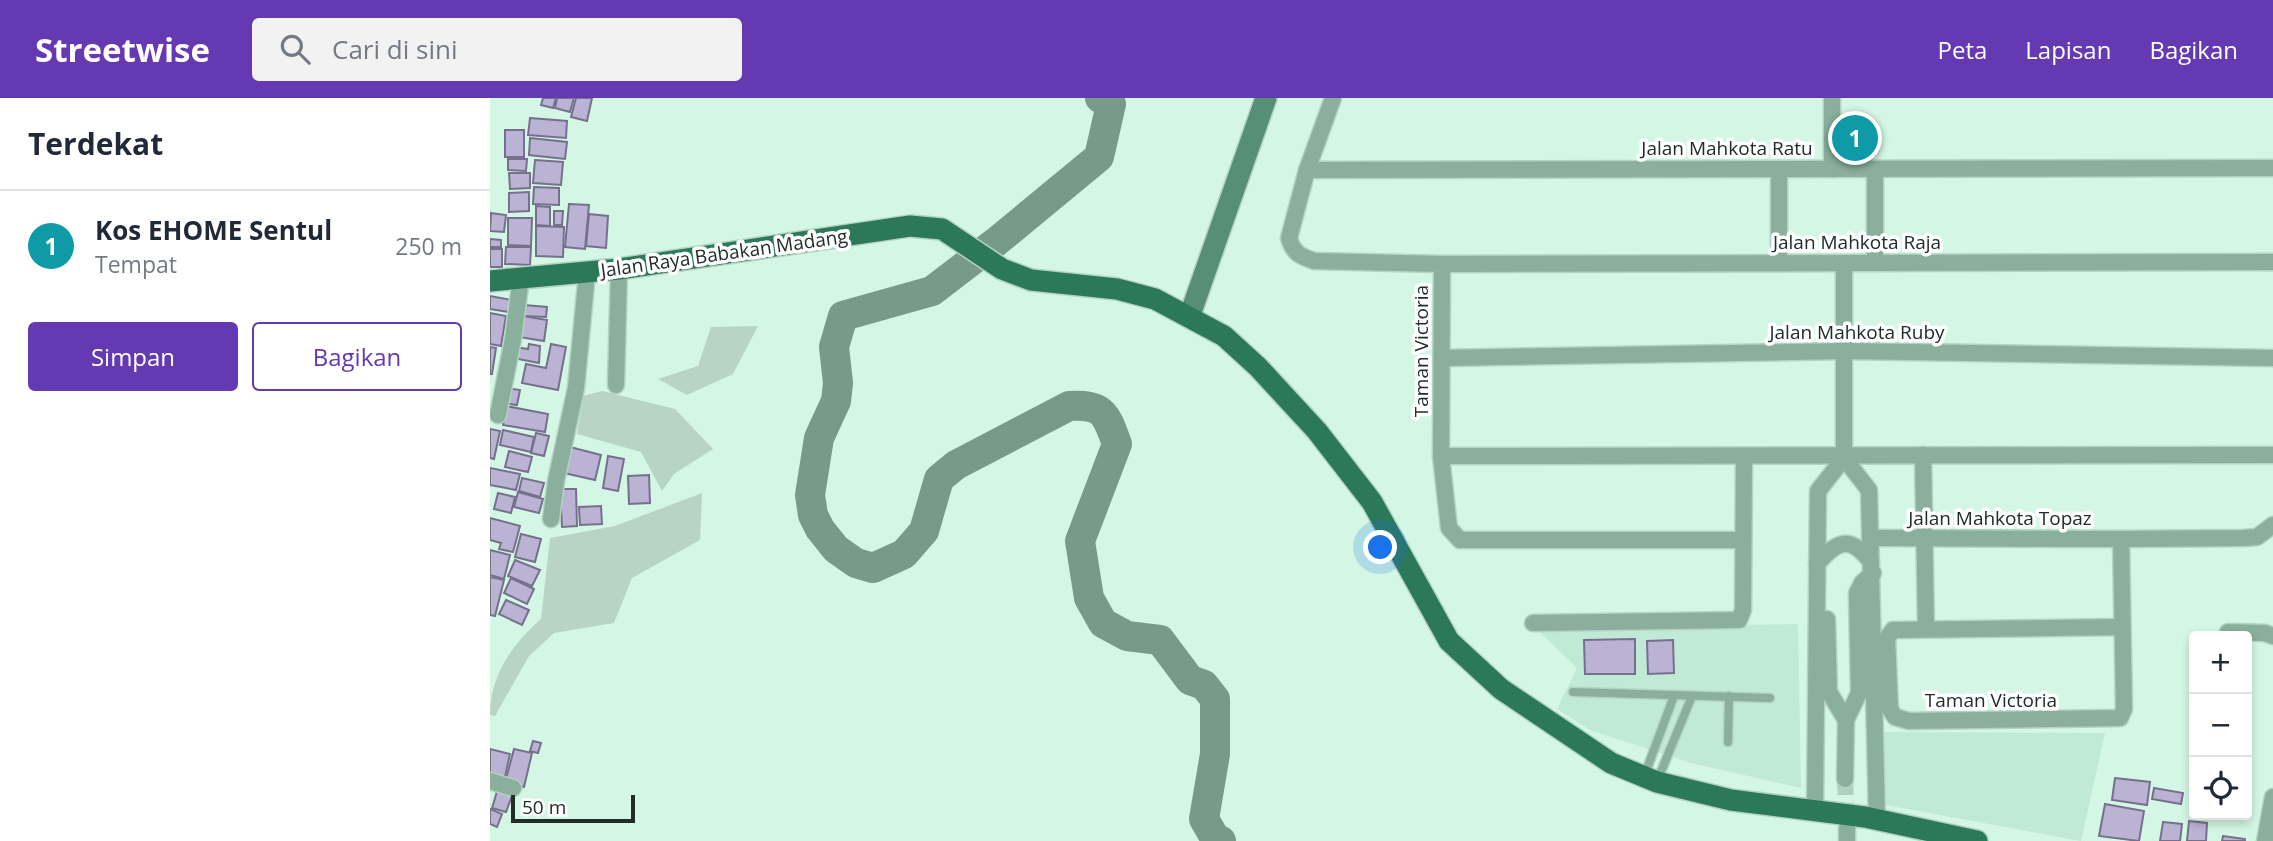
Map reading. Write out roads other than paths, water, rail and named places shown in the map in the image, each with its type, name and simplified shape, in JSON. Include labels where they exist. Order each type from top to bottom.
[{"type":"main road","name":"Jalan Raya Babakan Madang","points":[[490,281],[620,269],[910,226],[942,229],[1002,269],[1031,280],[1117,289],[1155,299],[1190,315]]},
{"type":"main road","points":[[1190,315],[1224,336],[1258,367],[1317,431],[1372,502],[1450,641],[1501,689],[1565,735],[1611,763],[1650,779],[1731,800],[1815,809],[1978,841]]},
{"type":"street","points":[[1190,315],[1266,98]]},
{"type":"street","name":"Taman Victoria","points":[[1333,98],[1307,170],[1289,238],[1292,249],[1300,257],[1314,261],[1442,264],[1441,456],[1449,528],[1461,540],[1743,540]]},
{"type":"street","points":[[1832,98],[1832,169]]},
{"type":"street","name":"Jalan Mahkota Ratu","points":[[1307,170],[2273,168]]},
{"type":"street","points":[[1779,169],[1779,263]]},
{"type":"street","points":[[1875,169],[1875,263]]},
{"type":"street","name":"Jalan Mahkota Raja","points":[[1442,264],[2273,262]]},
{"type":"street","points":[[1815,809],[1818,491],[1844,458],[1844,265]]},
{"type":"street","points":[[616,385],[620,269]]},
{"type":"street","points":[[551,519],[555,481],[576,388],[587,273]]},
{"type":"street","points":[[498,415],[513,339],[521,278]]},
{"type":"street","name":"Jalan Mahkota Ruby","points":[[1442,358],[1846,351],[2273,358]]},
{"type":"street","points":[[1923,455],[1926,628]]},
{"type":"street","points":[[1441,456],[1844,458],[1923,455],[2273,455]]},
{"type":"street","points":[[1533,623],[1739,620],[1743,610],[1744,456]]},
{"type":"street","points":[[1844,458],[1869,490],[1877,820]]},
{"type":"street","points":[[2121,539],[2257,537],[2273,525]]},
{"type":"street","name":"Jalan Mahkota Topaz","points":[[1879,538],[2121,539]]},
{"type":"street","name":"Taman Victoria","points":[[2121,539],[2124,709],[2120,718],[1901,720],[1890,709],[1887,638],[1898,628],[2122,627]]},
{"type":"street","points":[[1817,570],[1830,549],[1845,544],[1860,548],[1872,568]]},
{"type":"street","points":[[1846,779],[1846,720],[1859,693],[1857,593],[1872,568]]},
{"type":"street","points":[[1817,570],[1826,591],[1829,692],[1846,720]]},
{"type":"street","points":[[2252,633],[2273,636]]},
{"type":"street","points":[[490,781],[513,788]]},
{"type":"street","points":[[2265,841],[2273,797]]},
{"type":"lane","points":[[1573,692],[1770,698]]},
{"type":"lane","points":[[1650,779],[1674,696]]},
{"type":"lane","points":[[1650,779],[1692,696]]},
{"type":"lane","points":[[1728,742],[1729,696]]},
{"type":"waterway","points":[[1100,98],[1111,104],[1099,157],[932,291],[843,316],[834,347],[838,383],[836,401],[819,438],[810,495],[813,515],[836,549],[856,563],[873,568],[904,554],[924,531],[939,479],[956,465],[1069,406],[1097,409],[1106,418],[1117,444],[1080,541],[1089,598],[1103,623],[1127,636],[1160,640],[1190,680],[1204,685],[1215,699],[1215,754],[1204,819],[1215,838],[1221,841]]},
{"type":"tunnel","points":[[1845,779],[1847,825]]},
{"type":"place","name":"Kos EHOME Sentul","points":[[1855,138]]}]
